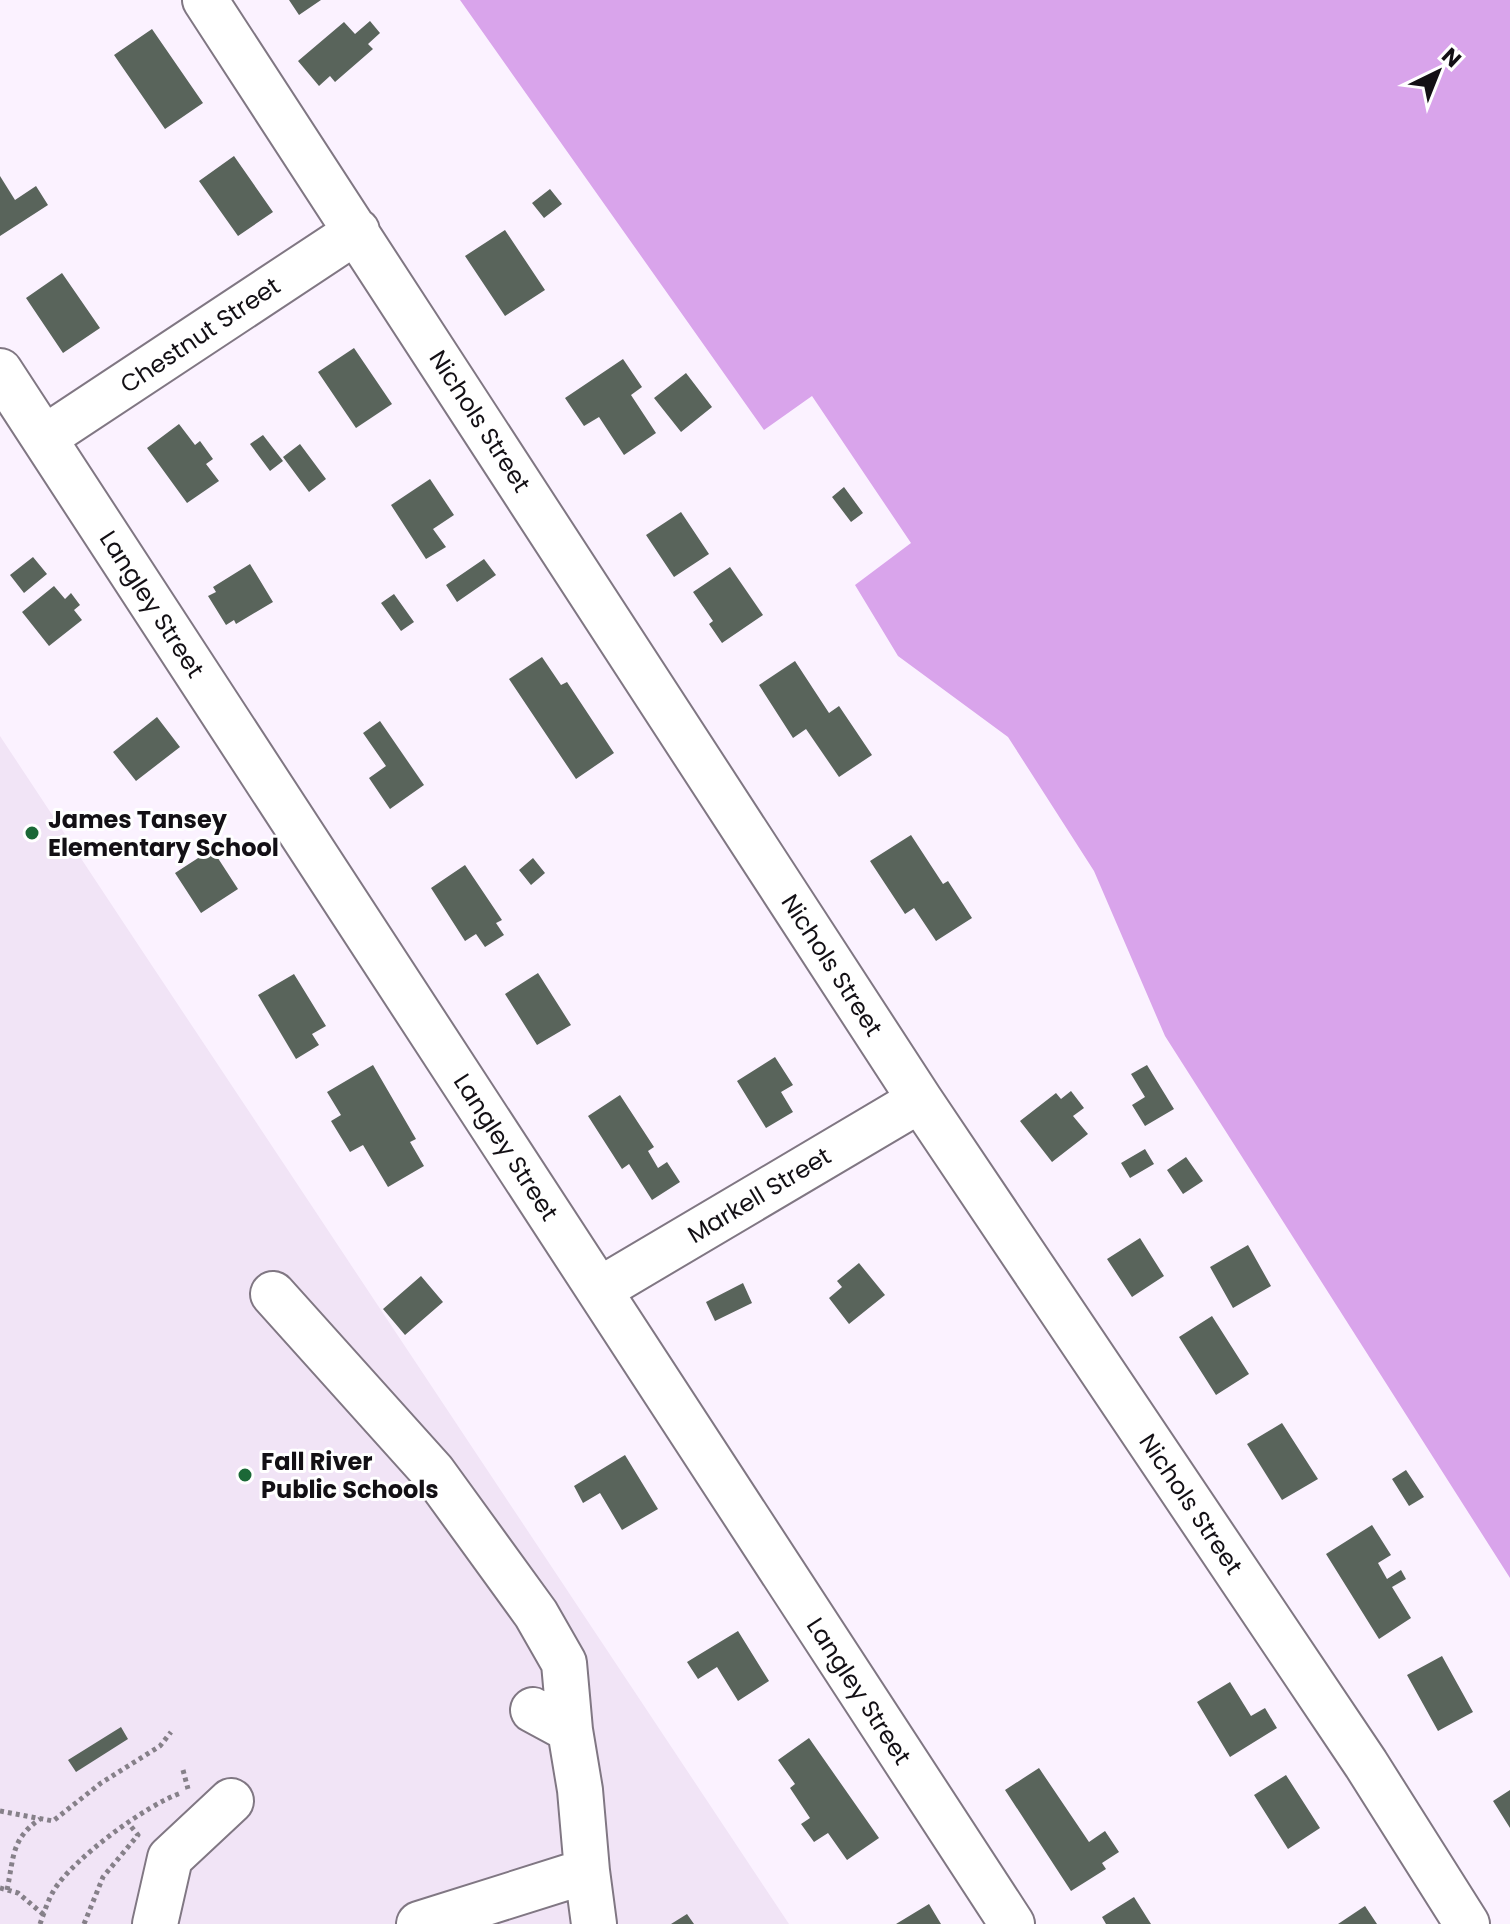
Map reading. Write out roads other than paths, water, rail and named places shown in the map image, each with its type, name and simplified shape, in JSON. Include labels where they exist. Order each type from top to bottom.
[{"type":"street","name":"Nichols Street","points":[[205,0],[920,1100],[1357,1751],[1467,1924]]},
{"type":"street","name":"Chestnut Street","points":[[44,438],[357,231]]},
{"type":"street","name":"Langley Street","points":[[0,371],[1012,1924]]},
{"type":"street","name":"Markell Street","points":[[599,1290],[920,1100]]},
{"type":"street","points":[[273,1294],[433,1472],[536,1614],[564,1663],[594,1924]]},
{"type":"street","points":[[533,1710],[570,1730]]},
{"type":"street","points":[[155,1924],[170,1858],[231,1801]]},
{"type":"street","points":[[419,1924],[587,1871]]},
{"type":"place","name":"James Tansey Elementary School","points":[[32,833]]},
{"type":"place","name":"Fall River Public Schools","points":[[245,1475]]}]
